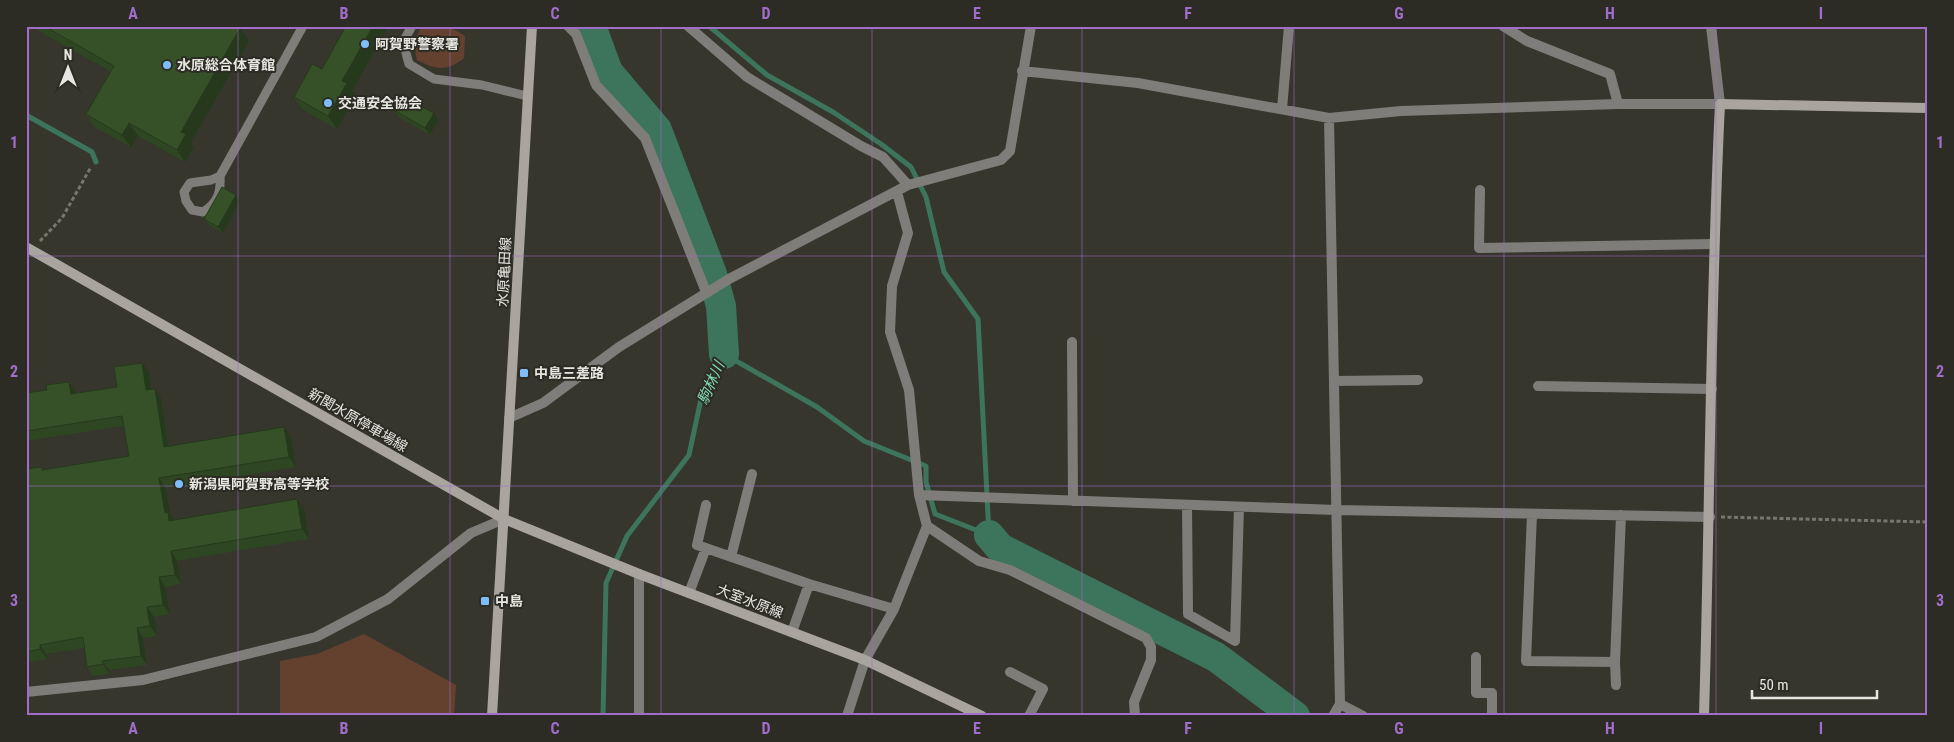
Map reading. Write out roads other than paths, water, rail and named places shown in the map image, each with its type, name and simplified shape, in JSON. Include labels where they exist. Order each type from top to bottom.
[{"type":"main road","name":"水原亀田線","points":[[504,519],[532,26]]},
{"type":"main road","points":[[1704,716],[1710,517],[1713,244],[1720,104],[1928,108]]},
{"type":"main road","name":"新関水原停車場線","points":[[29,249],[504,519]]},
{"type":"main road","points":[[492,716],[504,519]]},
{"type":"main road","name":"大室水原線","points":[[504,519],[639,574],[865,660],[982,716]]},
{"type":"street","points":[[568,26],[576,34],[596,84],[645,138],[706,292]]},
{"type":"street","points":[[688,26],[747,77],[861,146],[883,157],[908,186]]},
{"type":"street","points":[[509,418],[543,403],[619,347],[729,279],[908,186],[1001,160],[1010,151],[1031,26]]},
{"type":"street","points":[[1282,110],[1289,26]]},
{"type":"street","points":[[1503,26],[1527,41],[1610,74],[1618,104]]},
{"type":"street","points":[[1022,72],[1138,82],[1329,118],[1401,111],[1618,104],[1720,104],[1711,26]]},
{"type":"street","points":[[1329,118],[1340,704],[1333,716]]},
{"type":"street","points":[[1480,190],[1478,248],[1713,244]]},
{"type":"street","points":[[847,716],[865,660],[894,609],[927,526],[919,496],[909,390],[890,332],[892,286],[908,233],[897,192]]},
{"type":"street","points":[[1072,342],[1073,501]]},
{"type":"street","points":[[1334,381],[1418,380]]},
{"type":"street","points":[[1538,386],[1712,389]]},
{"type":"street","points":[[731,557],[752,474]]},
{"type":"street","points":[[919,496],[1336,510],[1710,517]]},
{"type":"street","points":[[1187,505],[1188,614],[1236,641],[1239,507]]},
{"type":"street","points":[[706,506],[697,545],[809,584],[894,609]]},
{"type":"street","points":[[1532,514],[1526,661],[1615,662]]},
{"type":"street","points":[[1616,686],[1615,662],[1621,515]]},
{"type":"street","points":[[26,692],[142,680],[316,638],[388,599],[471,533],[504,519]]},
{"type":"street","points":[[927,526],[979,561],[1010,570],[1146,638],[1151,648],[1151,660],[1134,702],[1135,716]]},
{"type":"street","points":[[689,592],[706,548]]},
{"type":"street","points":[[639,574],[639,716]]},
{"type":"street","points":[[792,632],[809,584]]},
{"type":"street","points":[[1476,657],[1476,694],[1492,694],[1492,716]]},
{"type":"street","points":[[1010,672],[1043,688],[1029,716]]},
{"type":"street","points":[[1340,704],[1363,716]]},
{"type":"lane","points":[[220,176],[211,180],[200,180],[190,183],[184,192],[186,201],[192,210],[203,212],[213,206],[218,196],[220,176],[303,26]]},
{"type":"lane","points":[[412,26],[402,42],[409,64],[434,79],[482,84],[528,96]]},
{"type":"waterway","name":"駒林川","points":[[591,26],[608,72],[657,130],[712,274],[721,306],[724,354]]},
{"type":"waterway","points":[[603,716],[606,583],[627,536],[689,455],[701,399],[713,369],[724,354],[817,407],[864,441],[926,466],[926,482],[935,514],[989,535],[978,319],[944,272],[926,197],[911,167],[881,144],[833,112],[767,75],[709,26]]},
{"type":"waterway","points":[[26,115],[92,152],[96,162]]},
{"type":"waterway","points":[[989,535],[1000,548],[1216,657],[1295,716]]},
{"type":"place","name":"阿賀野警察署","points":[[365,44]]},
{"type":"place","name":"水原総合体育館","points":[[167,65]]},
{"type":"place","name":"交通安全協会","points":[[328,103]]},
{"type":"place","name":"中島三差路","points":[[524,373]]},
{"type":"place","name":"新潟県阿賀野高等学校","points":[[179,484]]},
{"type":"place","name":"中島","points":[[485,601]]}]
